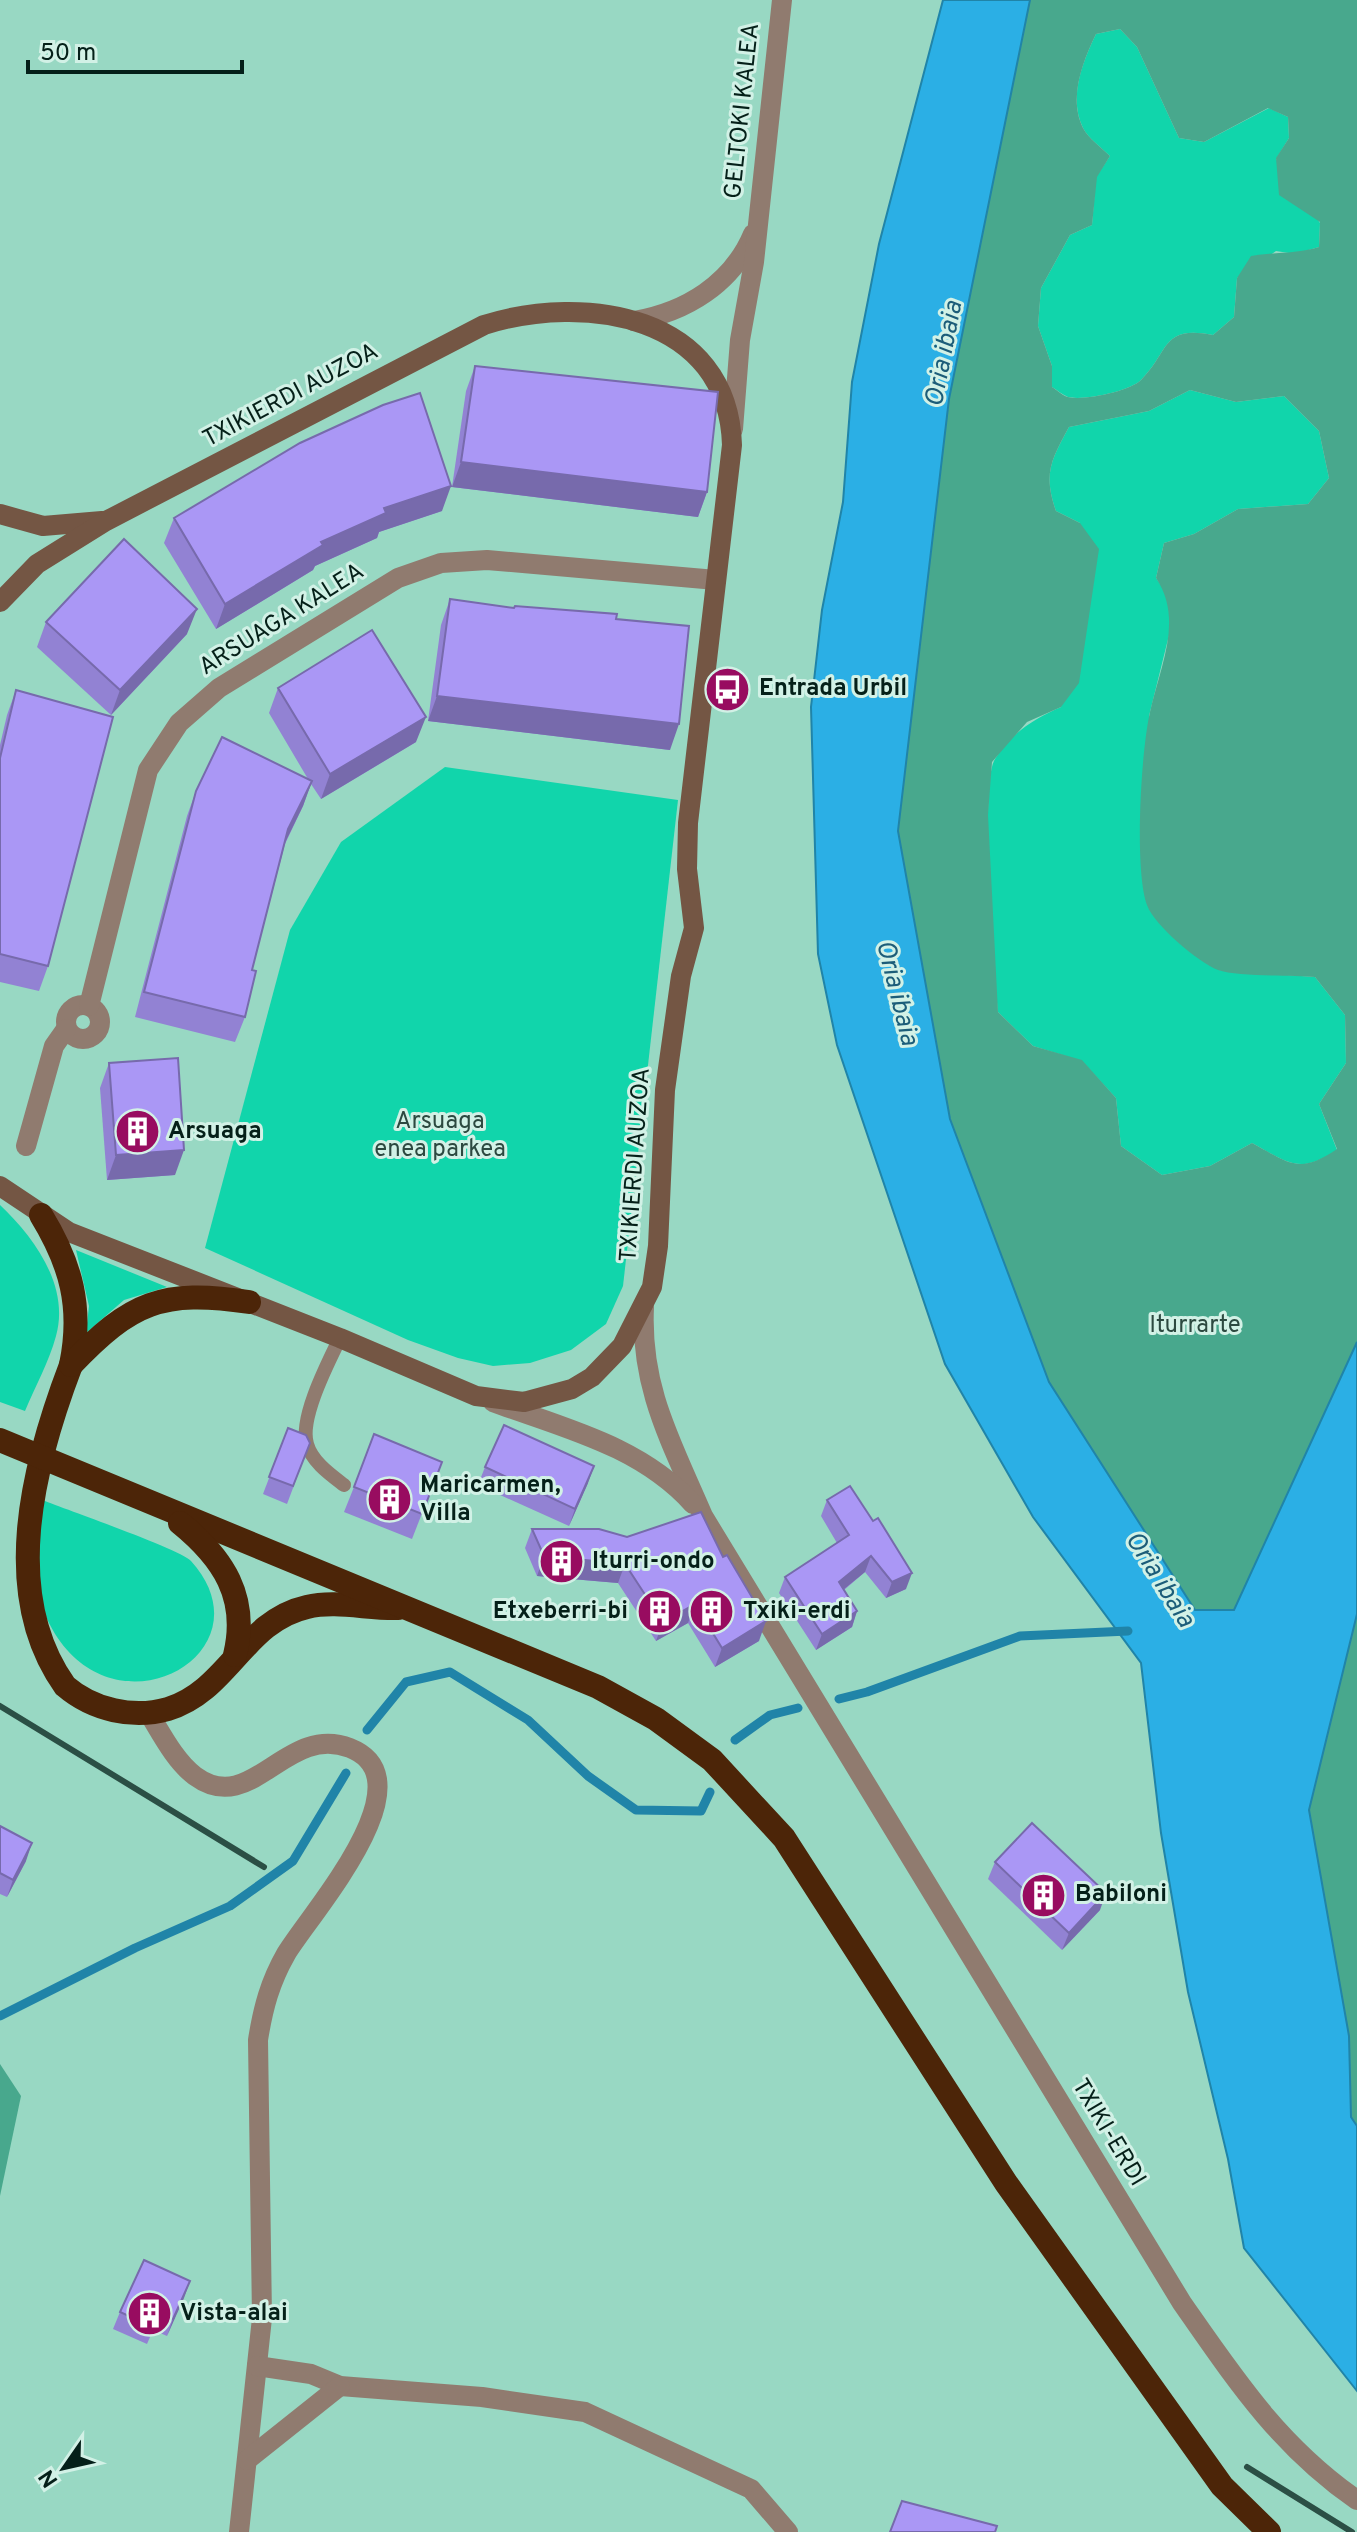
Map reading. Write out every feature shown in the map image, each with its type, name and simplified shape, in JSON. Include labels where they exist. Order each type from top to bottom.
[{"type":"highway","points":[[41,1215],[64,1255],[76,1298],[77,1332],[71,1365],[17,1506],[10,1560],[12,1587],[30,1638],[56,1678],[89,1702],[128,1712],[148,1712],[181,1704],[197,1696],[225,1670],[260,1629],[283,1615],[309,1606],[408,1608]]},
{"type":"highway","points":[[71,1365],[115,1322],[152,1303],[197,1297],[249,1302]]},
{"type":"highway","points":[[0,1440],[625,1701],[684,1738],[762,1810],[804,1867],[1006,2183],[1222,2486],[1269,2532]]},
{"type":"highway","points":[[157,1505],[205,1544],[234,1586],[240,1620],[235,1655]]},
{"type":"street","name":"GELTOKI KALEA","points":[[756,227],[782,0]]},
{"type":"street","name":"TXIKIERDI AUZOA","points":[[634,321],[657,317],[701,298],[727,274],[756,227]]},
{"type":"street","name":"TXIKIERDI AUZOA","points":[[0,1186],[69,1232],[340,1338],[476,1396],[524,1402],[572,1389],[608,1363],[644,1307],[652,1287],[658,1246],[665,1090],[681,976],[694,928],[687,869],[688,823],[732,445],[740,340],[756,227]]},
{"type":"street","name":"TXIKIERDI AUZOA","points":[[0,602],[37,564],[106,521],[484,325],[518,314],[561,311],[634,321],[675,336],[707,365],[727,403],[732,445]]},
{"type":"street","points":[[0,514],[43,526],[106,521]]},
{"type":"street","name":"ARSUAGA KALEA","points":[[66,1029],[79,1039],[95,1036],[100,1018],[89,1006],[148,770],[179,723],[219,688],[398,578],[441,563],[487,560],[716,580]]},
{"type":"street","points":[[26,1146],[54,1046],[66,1029],[68,1012],[76,1006],[89,1006]]},
{"type":"street","points":[[644,1307],[643,1354],[647,1381],[703,1516]]},
{"type":"street","points":[[476,1396],[600,1441],[651,1465],[672,1481],[703,1516]]},
{"type":"street","name":"TXIKI-ERDI","points":[[703,1516],[1182,2303],[1256,2408],[1286,2442],[1320,2474],[1357,2500]]},
{"type":"street","points":[[148,1712],[193,1775],[218,1789],[243,1786],[297,1749],[322,1744],[348,1747],[368,1758],[379,1784],[372,1820],[338,1882],[287,1953],[265,1994],[258,2040],[262,2318],[239,2532]]},
{"type":"street","points":[[257,2366],[311,2374],[340,2386],[482,2397],[585,2412],[662,2445],[751,2489],[788,2532]]},
{"type":"street","points":[[247,2460],[340,2386]]},
{"type":"lane","points":[[340,1338],[310,1411],[306,1443],[321,1467],[344,1485]]},
{"type":"green space","name":"Iturrarte","points":[[1030,0],[1357,0],[1357,1342],[1234,1611],[1195,1610],[1049,1382],[950,1119],[898,831],[949,399]],"holes":[[[1120,29],[1137,47],[1179,138],[1204,142],[1268,108],[1288,117],[1289,138],[1276,158],[1279,195],[1320,222],[1319,247],[1251,256],[1237,278],[1234,317],[1213,335],[1196,333],[1175,337],[1135,384],[1117,391],[1075,398],[1052,387],[1052,366],[1038,326],[1041,288],[1070,235],[1092,225],[1097,177],[1110,156],[1083,128],[1077,92],[1082,68],[1096,34]],[[1190,390],[1236,402],[1284,396],[1319,431],[1329,478],[1308,504],[1238,509],[1194,534],[1164,543],[1156,578],[1164,594],[1169,627],[1144,754],[1140,810],[1143,888],[1147,905],[1158,922],[1209,966],[1238,974],[1315,977],[1345,1015],[1346,1063],[1319,1104],[1337,1149],[1324,1157],[1313,1162],[1294,1163],[1252,1143],[1210,1166],[1162,1175],[1121,1146],[1116,1098],[1082,1060],[1033,1046],[998,1012],[988,815],[992,762],[1027,722],[1061,707],[1079,683],[1099,549],[1080,523],[1056,511],[1050,477],[1058,449],[1069,427],[1149,411]]]},
{"type":"green space","points":[[1120,29],[1137,47],[1179,138],[1204,142],[1269,108],[1288,117],[1289,138],[1276,159],[1320,223],[1319,247],[1295,254],[1276,251],[1237,278],[1234,317],[1213,335],[1196,333],[1175,337],[1135,384],[1117,391],[1075,398],[1052,387],[1052,366],[1038,326],[1041,288],[1070,235],[1092,225],[1096,177],[1110,156],[1083,128],[1077,92],[1082,67],[1096,34]]},
{"type":"green space","points":[[1190,390],[1236,402],[1284,396],[1319,431],[1329,478],[1308,504],[1238,509],[1194,534],[1164,543],[1156,578],[1168,595],[1172,623],[1149,716],[1219,970],[1315,977],[1345,1015],[1346,1063],[1319,1104],[1337,1150],[1324,1158],[1303,1164],[1294,1163],[1252,1143],[1210,1166],[1162,1175],[1121,1146],[1116,1098],[1082,1061],[1033,1046],[998,1012],[989,880],[988,803],[990,775],[1001,750],[1024,728],[1061,707],[1080,523],[1056,511],[1052,498],[1051,468],[1058,449],[1069,427],[1149,411]]},
{"type":"green space","name":"Arsuaga enea parkea","points":[[445,767],[678,800],[623,1286],[606,1324],[571,1350],[530,1363],[493,1366],[458,1358],[408,1340],[205,1248],[290,930],[341,842]]},
{"type":"green space","points":[[0,1205],[36,1247],[46,1264],[58,1299],[56,1336],[25,1411],[0,1402]]},
{"type":"green space","points":[[76,1250],[167,1287],[124,1300],[86,1333],[89,1306]]},
{"type":"green space","points":[[40,1499],[145,1539],[191,1561],[212,1598],[211,1632],[193,1659],[163,1677],[127,1681],[90,1669],[58,1638],[35,1584],[34,1554]]},
{"type":"green space","points":[[1357,1614],[1357,2126],[1351,2117],[1349,2036],[1309,1810]]},
{"type":"green space","points":[[0,2064],[21,2096],[0,2196]]},
{"type":"water","name":"Oria ibaia","points":[[943,0],[1030,0],[949,399],[898,831],[950,1119],[1049,1382],[1195,1610],[1234,1610],[1357,1342],[1357,1614],[1309,1810],[1349,2036],[1351,2117],[1357,2126],[1357,2391],[1244,2248],[1228,2159],[1188,1992],[1161,1833],[1141,1663],[1033,1517],[945,1364],[837,1045],[818,954],[811,707],[822,610],[843,502],[852,382],[879,244]]},
{"type":"building","points":[[475,366],[718,392],[707,492],[461,462]]},
{"type":"building","points":[[420,393],[451,486],[384,508],[386,513],[321,542],[323,545],[225,604],[174,518],[300,443],[383,405]]},
{"type":"building","points":[[124,539],[197,609],[120,690],[46,622]]},
{"type":"building","points":[[450,599],[514,608],[617,614],[616,619],[689,626],[679,724],[437,696]]},
{"type":"building","points":[[372,630],[426,717],[330,774],[278,688]]},
{"type":"building","points":[[16,690],[113,717],[48,966],[0,954],[0,758]]},
{"type":"building","points":[[222,737],[312,781],[288,829],[252,970],[256,971],[245,1017],[144,992],[196,791]]},
{"type":"building","name":"Arsuaga","points":[[178,1058],[184,1150],[116,1155],[109,1063]]},
{"type":"building","points":[[504,1425],[594,1466],[575,1509],[485,1467]]},
{"type":"building","points":[[288,1428],[306,1435],[310,1443],[293,1486],[269,1477]]},
{"type":"building","points":[[374,1434],[442,1462],[422,1514],[354,1487]]},
{"type":"building","points":[[850,1486],[873,1521],[878,1518],[912,1573],[892,1582],[871,1556],[839,1582],[857,1611],[822,1634],[785,1577],[849,1535],[827,1500]]},
{"type":"building","points":[[701,1512],[723,1557],[727,1555],[766,1621],[722,1648],[695,1604],[663,1622],[625,1564],[544,1556],[532,1529],[599,1529],[627,1537]]},
{"type":"building","name":"Babiloni","points":[[1032,1823],[1106,1893],[1069,1933],[995,1862]]},
{"type":"building","points":[[0,1826],[32,1843],[13,1880],[0,1873]]},
{"type":"building","name":"Vista-alai","points":[[144,2260],[190,2281],[173,2319],[160,2313],[153,2327],[120,2312]]},
{"type":"building","points":[[902,2501],[997,2526],[995,2532],[890,2532]]},
{"type":"waterway","points":[[839,1699],[867,1692],[1020,1636],[1128,1631]]},
{"type":"waterway","points":[[367,1730],[406,1682],[450,1672],[528,1720],[588,1776],[636,1810],[701,1811],[710,1792]]},
{"type":"waterway","points":[[735,1740],[770,1715],[798,1708]]},
{"type":"waterway","points":[[0,2016],[135,1948],[230,1906],[293,1861],[346,1773]]},
{"type":"railway","points":[[0,1706],[264,1867]]},
{"type":"railway","points":[[1247,2467],[1352,2532]]},
{"type":"place","name":"Entrada Urbil","points":[[728,689]]},
{"type":"place","name":"Arsuaga","points":[[137,1132]]},
{"type":"place","name":"Maricarmen, Villa","points":[[389,1500]]},
{"type":"place","name":"Iturri-ondo","points":[[561,1562]]},
{"type":"place","name":"Etxeberri-bi","points":[[659,1612]]},
{"type":"place","name":"Txiki-erdi","points":[[712,1612]]},
{"type":"place","name":"Babiloni","points":[[1044,1895]]},
{"type":"place","name":"Vista-alai","points":[[149,2314]]}]
